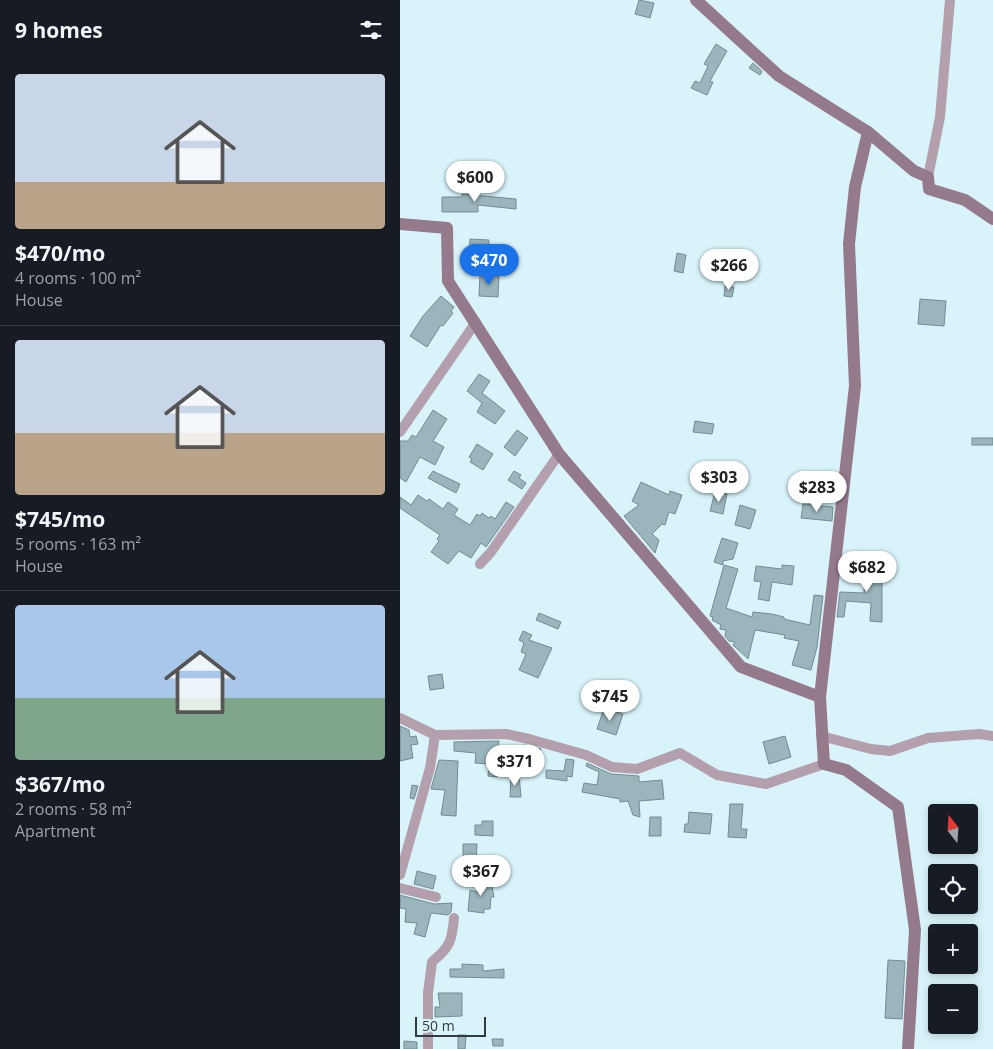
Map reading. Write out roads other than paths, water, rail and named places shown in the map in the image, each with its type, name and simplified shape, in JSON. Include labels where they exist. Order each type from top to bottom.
[{"type":"street","points":[[696,0],[779,76],[868,132],[914,171],[928,177]]},
{"type":"street","points":[[950,0],[940,117],[928,177],[928,189],[965,200],[993,219]]},
{"type":"street","points":[[824,764],[820,698],[855,386],[849,244],[855,187],[868,132]]},
{"type":"street","points":[[400,224],[446,228],[448,281],[559,454],[741,667],[820,698]]},
{"type":"street","points":[[400,432],[476,322]]},
{"type":"street","points":[[480,564],[491,552],[559,454]]},
{"type":"street","points":[[400,718],[435,735],[506,734],[586,755],[612,767],[637,770],[680,753],[717,775],[766,784],[824,764],[846,770],[898,807],[915,930],[908,1049]]},
{"type":"street","points":[[822,742],[890,751],[928,738],[979,734],[993,736]]},
{"type":"street","points":[[400,875],[430,768],[435,735]]},
{"type":"street","points":[[400,888],[436,897]]},
{"type":"street","points":[[428,1049],[428,993],[432,962],[447,949],[452,934],[454,918]]}]
